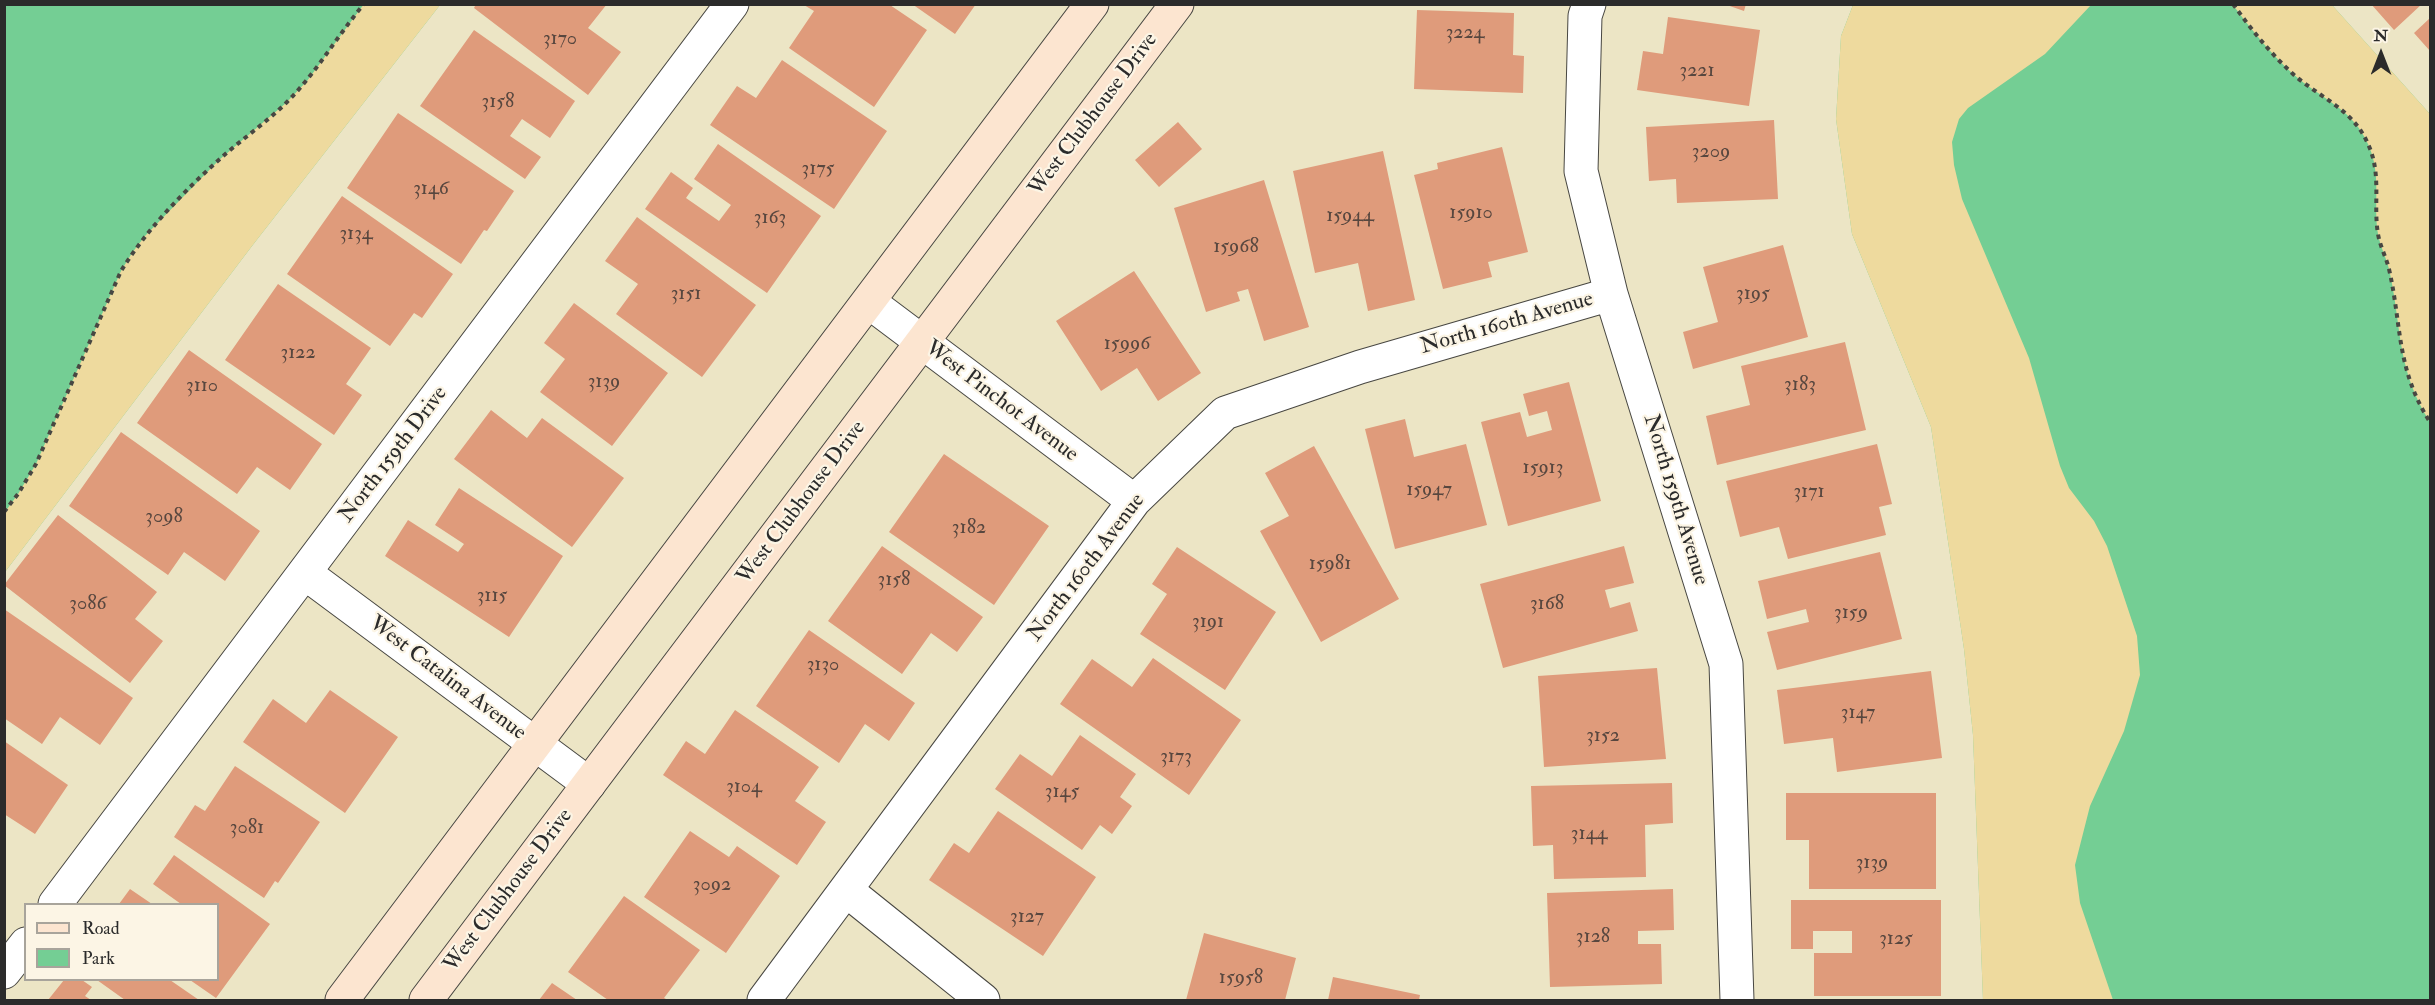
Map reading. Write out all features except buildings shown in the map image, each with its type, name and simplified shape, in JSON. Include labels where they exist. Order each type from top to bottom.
[{"type":"street","name":"North 159th Drive","points":[[56,903],[732,4]]},
{"type":"street","points":[[342,1000],[1092,4]]},
{"type":"street","name":"West Clubhouse Drive","points":[[426,1000],[1177,4]]},
{"type":"street","name":"North 159th Avenue","points":[[1589,4],[1585,15],[1581,171],[1611,294],[1726,664],[1737,1000]]},
{"type":"street","name":"North 160th Avenue","points":[[764,1000],[1134,501],[1225,413],[1360,367],[1611,294]]},
{"type":"street","name":"West Pinchot Avenue","points":[[869,302],[1134,501]]},
{"type":"street","name":"West Catalina Avenue","points":[[305,573],[590,783]]},
{"type":"street","points":[[846,890],[982,1000]]},
{"type":"street","points":[[4,972],[24,947]]},
{"type":"path","points":[[4,512],[36,464],[117,278],[132,253],[145,236],[219,160],[286,103],[307,81],[364,4]]},
{"type":"path","points":[[2234,4],[2254,33],[2294,75],[2348,113],[2369,145],[2377,178],[2378,233],[2389,270],[2400,346],[2413,389],[2430,422]]},
{"type":"green space","points":[[5,5],[440,5],[252,246],[5,572]]},
{"type":"green space","points":[[1853,5],[2332,5],[2430,114],[2430,1000],[1983,1000],[1973,735],[1964,649],[1931,427],[1852,234],[1836,119],[1841,36]]},
{"type":"sand","points":[[364,4],[440,5],[252,246],[5,572],[5,512],[36,464],[121,271],[132,253],[145,236],[219,160],[286,103],[307,81]]},
{"type":"sand","points":[[1853,5],[2091,5],[2045,54],[1968,108],[1959,119],[1952,142],[1954,165],[1962,199],[2029,358],[2060,466],[2069,488],[2094,521],[2107,546],[2137,636],[2140,675],[2124,731],[2090,806],[2075,865],[2080,903],[2113,1000],[1983,1000],[1973,735],[1964,649],[1931,427],[1852,234],[1836,119],[1841,36]]},
{"type":"sand","points":[[2233,5],[2332,5],[2430,114],[2430,422],[2411,384],[2406,365],[2389,269],[2378,234],[2375,166],[2368,144],[2362,132],[2345,113],[2303,82],[2276,58]]}]
